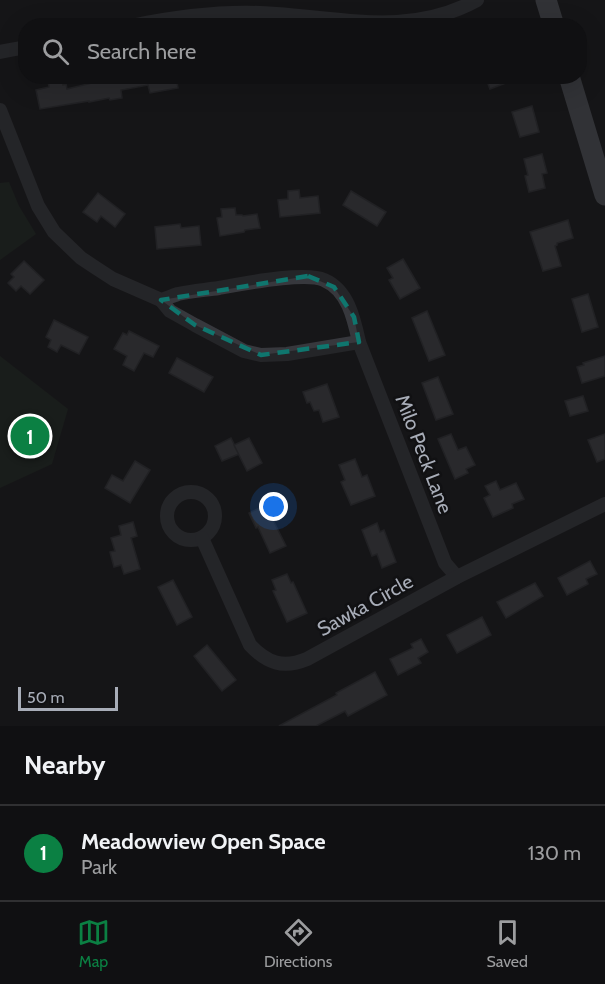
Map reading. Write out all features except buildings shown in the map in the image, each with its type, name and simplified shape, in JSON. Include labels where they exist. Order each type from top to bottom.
[{"type":"main road","points":[[546,0],[552,18]]},
{"type":"main road","points":[[571,84],[605,195]]},
{"type":"street","points":[[423,18],[458,9],[477,0]]},
{"type":"street","points":[[184,18],[217,13],[277,14],[314,18]]},
{"type":"street","points":[[0,52],[18,49]]},
{"type":"street","points":[[0,110],[38,206],[54,232],[93,266],[114,279],[161,300],[170,311],[244,351],[261,355],[287,354],[359,342]]},
{"type":"street","name":"Milo Peck Lane","points":[[161,300],[178,294],[308,276],[324,280],[334,287],[346,299],[354,317],[359,342],[445,563],[457,577]]},
{"type":"street","name":"Sawka Circle","points":[[202,538],[250,645],[268,660],[297,664],[457,577],[605,504]]},
{"type":"highlighted area","points":[[308,276],[334,287],[354,317],[359,342],[261,355],[195,325],[161,300]]},
{"type":"shaded area","points":[[9,182],[19,206],[36,234],[0,260],[0,183]]},
{"type":"shaded area","points":[[0,356],[68,409],[52,464],[0,488]]},
{"type":"place","name":"Meadowview Open Space","points":[[30,436]]}]
